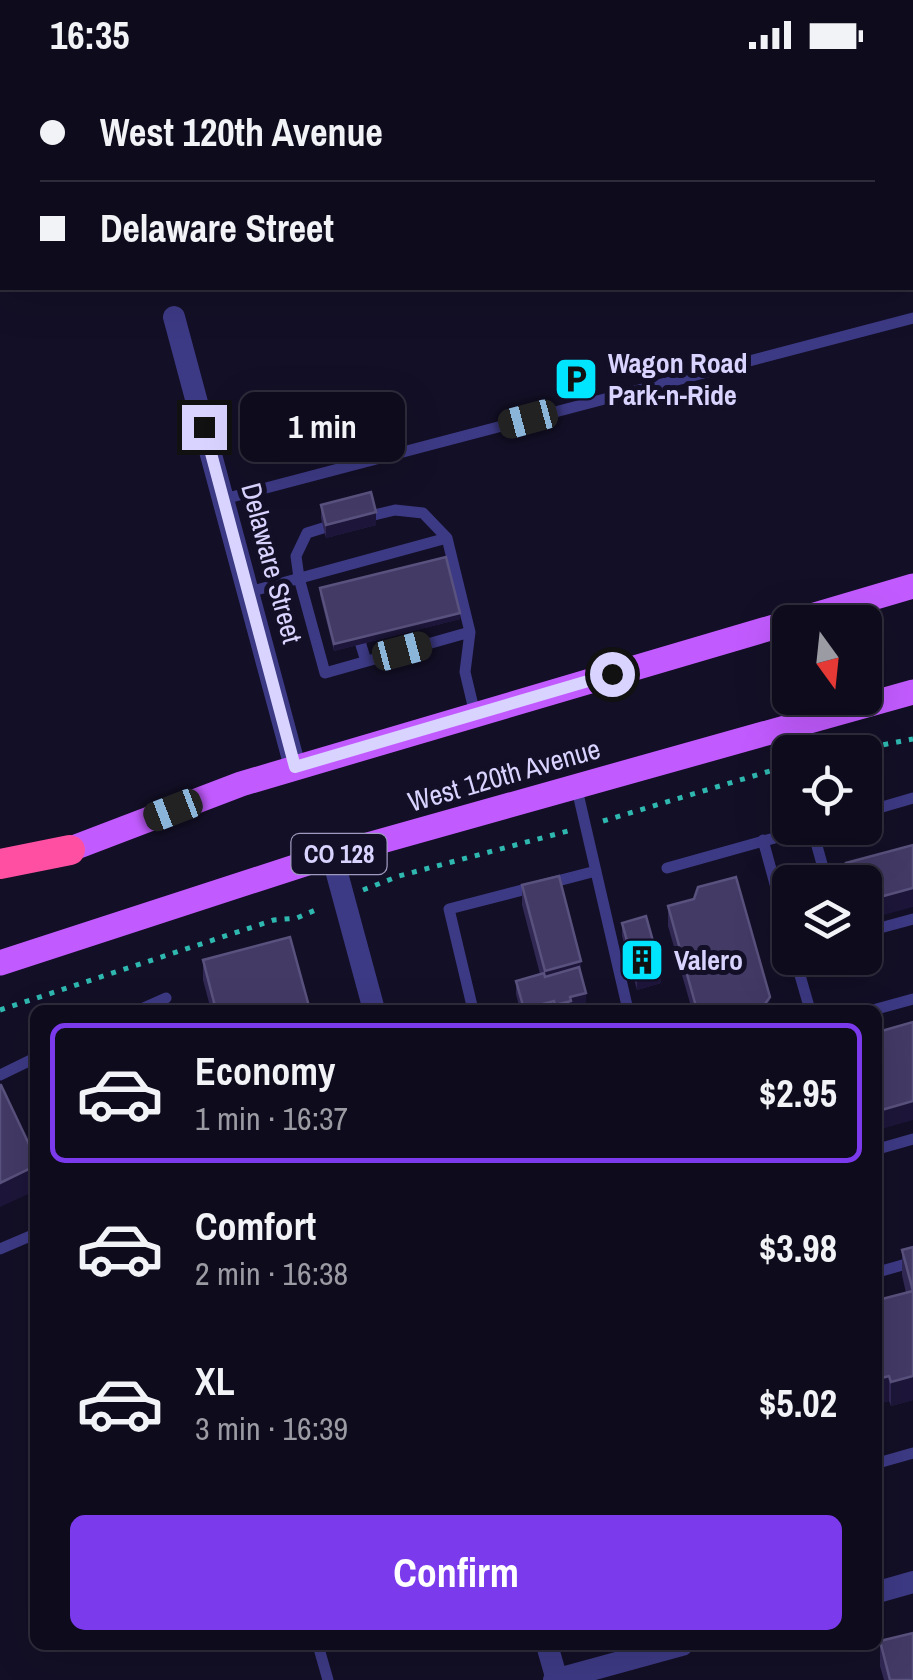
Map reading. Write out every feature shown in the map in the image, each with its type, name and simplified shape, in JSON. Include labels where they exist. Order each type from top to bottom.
[{"type":"highway","points":[[0,864],[70,850]]},
{"type":"main road","points":[[0,872],[295,767],[913,586]]},
{"type":"main road","name":"West 120th Avenue","points":[[0,963],[332,855],[913,692]]},
{"type":"street","name":"Delaware Street","points":[[174,318],[295,767]]},
{"type":"street","points":[[332,855],[373,1005]]},
{"type":"street","points":[[882,1591],[913,1582]]},
{"type":"street","points":[[548,1650],[556,1680],[664,1650]]},
{"type":"lane","points":[[224,500],[913,318]]},
{"type":"lane","points":[[374,515],[395,510],[423,512],[446,538],[470,632],[465,672],[475,714]]},
{"type":"lane","points":[[323,528],[308,533],[296,556],[325,673],[470,632]]},
{"type":"lane","points":[[249,592],[416,552],[446,538]]},
{"type":"lane","points":[[434,626],[438,641]]},
{"type":"lane","points":[[360,645],[366,661]]},
{"type":"lane","points":[[576,785],[627,1005]]},
{"type":"lane","points":[[882,807],[913,798]]},
{"type":"lane","points":[[667,868],[772,838]]},
{"type":"lane","points":[[764,840],[772,870]]},
{"type":"lane","points":[[473,1005],[449,909],[596,872]]},
{"type":"lane","points":[[882,927],[913,919]]},
{"type":"lane","points":[[800,975],[809,1005]]},
{"type":"lane","points":[[150,1005],[166,998]]},
{"type":"lane","points":[[882,1008],[913,999]]},
{"type":"lane","points":[[0,1075],[30,1060]]},
{"type":"lane","points":[[882,1148],[913,1139]]},
{"type":"lane","points":[[0,1249],[30,1236]]},
{"type":"lane","points":[[882,1271],[913,1262]]},
{"type":"lane","points":[[882,1462],[913,1453]]},
{"type":"lane","points":[[319,1650],[328,1680]]},
{"type":"path","points":[[882,745],[913,739]]},
{"type":"path","points":[[0,1010],[274,920],[297,918],[400,876],[772,771]]},
{"type":"building","points":[[371,492],[376,512],[326,525],[321,505]]},
{"type":"building","points":[[446,557],[460,613],[334,644],[320,588]]},
{"type":"building","points":[[913,845],[913,888],[882,896],[882,865],[846,863]]},
{"type":"building","points":[[559,876],[581,961],[545,971],[522,885]]},
{"type":"building","points":[[736,877],[770,997],[765,1005],[696,1005],[668,906],[694,899],[698,887]]},
{"type":"building","name":"Valero","points":[[646,916],[661,970],[637,977],[622,923]]},
{"type":"building","points":[[290,937],[309,1005],[215,1005],[203,960]]},
{"type":"building","points":[[579,967],[586,993],[555,1005],[554,1001],[523,1005],[516,981],[544,973],[545,977]]},
{"type":"building","points":[[913,1022],[913,1101],[882,1110],[882,1031]]},
{"type":"building","points":[[1,1085],[30,1146],[30,1168],[0,1183]]},
{"type":"building","points":[[913,1247],[913,1291],[902,1250]]},
{"type":"building","points":[[913,1291],[913,1376],[891,1382],[889,1376],[882,1378],[882,1299]]},
{"type":"building","points":[[913,1633],[913,1680],[890,1680],[882,1641]]},
{"type":"place","name":"Wagon Road Park-n-Ride","points":[[576,379]]},
{"type":"place","name":"Valero","points":[[642,960]]},
{"type":"route","points":[[204,427],[295,767],[612,674]]}]
